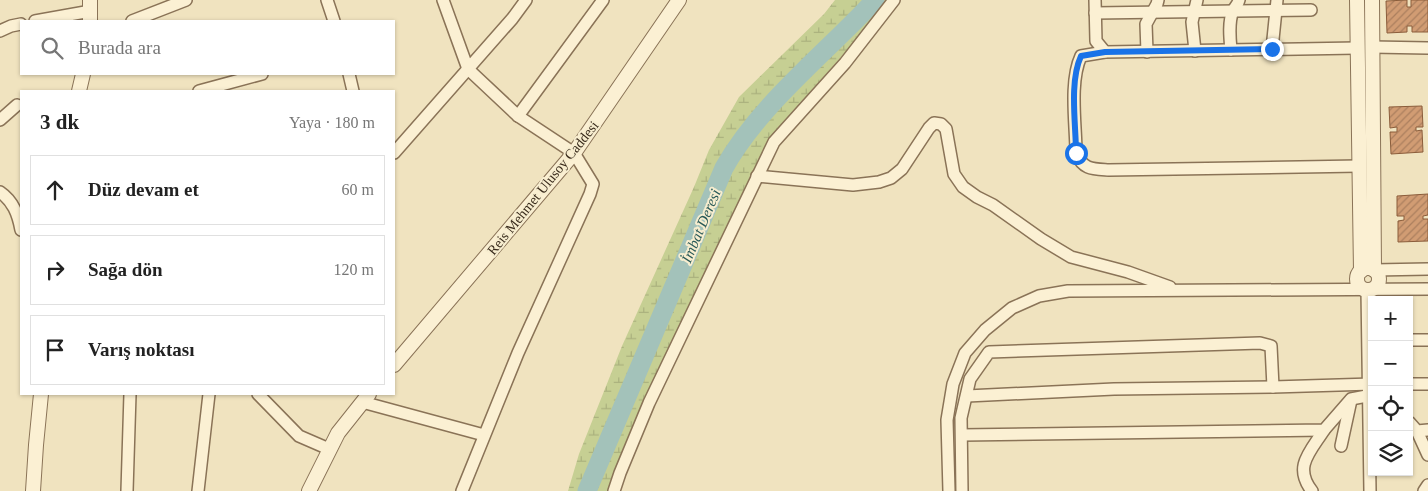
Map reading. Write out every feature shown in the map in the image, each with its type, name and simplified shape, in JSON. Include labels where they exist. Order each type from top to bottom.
[{"type":"street","points":[[135,20],[186,0]]},
{"type":"street","points":[[327,0],[334,20]]},
{"type":"street","points":[[443,0],[468,69],[518,116],[574,153],[593,184],[518,353],[462,491]]},
{"type":"street","points":[[395,152],[512,19],[526,0]]},
{"type":"street","points":[[518,116],[603,0]]},
{"type":"street","name":"Reis Mehmet Ulusoy Caddesi","points":[[395,364],[574,153],[679,0]]},
{"type":"street","points":[[614,491],[649,403],[710,279],[756,176],[774,142],[845,63],[894,0]]},
{"type":"street","points":[[1095,0],[1096,41],[1105,52]]},
{"type":"street","points":[[1147,52],[1146,24],[1158,0]]},
{"type":"street","points":[[1195,51],[1192,22],[1197,0]]},
{"type":"street","points":[[1231,50],[1230,36],[1233,11],[1239,0]]},
{"type":"street","points":[[1357,0],[1359,166],[1367,270]]},
{"type":"street","points":[[1367,270],[1372,0]]},
{"type":"street","points":[[1095,13],[1233,11],[1276,5],[1311,10]]},
{"type":"street","points":[[1272,49],[1276,5]]},
{"type":"street","points":[[40,20],[90,11]]},
{"type":"street","points":[[0,31],[20,24]]},
{"type":"street","points":[[1357,48],[1363,55],[1370,52],[1372,47]]},
{"type":"street","points":[[1372,47],[1428,48]]},
{"type":"street","points":[[1357,48],[1105,52],[1081,56],[1077,66],[1075,94],[1076,153],[1080,162],[1090,169],[1359,166]]},
{"type":"street","points":[[79,90],[83,75]]},
{"type":"street","points":[[204,90],[258,75]]},
{"type":"street","points":[[349,75],[353,90]]},
{"type":"street","points":[[0,120],[17,105]]},
{"type":"street","points":[[756,176],[853,185],[879,182],[891,178],[902,170],[929,128],[934,123],[941,124],[946,129],[954,174],[964,187],[976,197],[1071,257],[1128,272],[1179,290]]},
{"type":"street","points":[[0,192],[8,198],[19,216],[20,223]]},
{"type":"street","points":[[1367,270],[1428,269]]},
{"type":"street","points":[[1367,270],[1378,276],[1378,283],[1374,288],[1367,290]]},
{"type":"street","points":[[949,491],[947,420],[954,384],[965,353],[985,330],[1012,308],[1039,296],[1068,291],[1428,289]]},
{"type":"street","points":[[1367,290],[1368,307]]},
{"type":"street","points":[[1413,340],[1428,340]]},
{"type":"street","points":[[1370,341],[1370,386]]},
{"type":"street","points":[[962,491],[961,418],[970,379],[989,352],[1250,344],[1271,346],[1273,388]]},
{"type":"street","points":[[1413,384],[1428,384]]},
{"type":"street","points":[[967,396],[1114,389],[1273,388],[1346,385],[1368,390]]},
{"type":"street","points":[[1341,446],[1351,399],[1350,391],[1346,385]]},
{"type":"street","points":[[1312,491],[1304,478],[1302,467],[1312,448],[1324,430],[1351,399],[1368,391]]},
{"type":"street","points":[[31,489],[41,395]]},
{"type":"street","points":[[127,491],[130,395]]},
{"type":"street","points":[[198,491],[208,395]]},
{"type":"street","points":[[259,395],[299,436],[329,449]]},
{"type":"street","points":[[309,491],[338,433],[366,398],[484,435]]},
{"type":"street","points":[[1418,428],[1428,455]]},
{"type":"street","points":[[962,436],[1324,430]]},
{"type":"street","points":[[1370,431],[1370,491]]},
{"type":"street","points":[[1424,491],[1428,486]]},
{"type":"green space","points":[[835,0],[891,0],[777,130],[764,150],[624,446],[608,491],[568,491],[579,454],[622,346],[709,150],[739,97],[824,14]]},
{"type":"building","points":[[1407,0],[1407,7],[1411,7],[1411,0],[1428,0],[1428,32],[1412,32],[1412,26],[1407,26],[1407,32],[1387,33],[1386,1]]},
{"type":"building","points":[[1422,106],[1423,127],[1416,127],[1416,131],[1422,130],[1423,152],[1391,154],[1390,132],[1397,132],[1397,127],[1390,128],[1389,107]]},
{"type":"building","points":[[1428,194],[1428,215],[1423,216],[1423,219],[1428,219],[1428,241],[1398,242],[1398,221],[1404,220],[1404,216],[1397,216],[1397,196]]},
{"type":"waterway","name":"İmbat Deresi","points":[[587,491],[724,168],[756,122],[774,101],[875,0]]},
{"type":"route","points":[[1076,153],[1075,94],[1077,66],[1081,56],[1105,52],[1272,49]]}]
